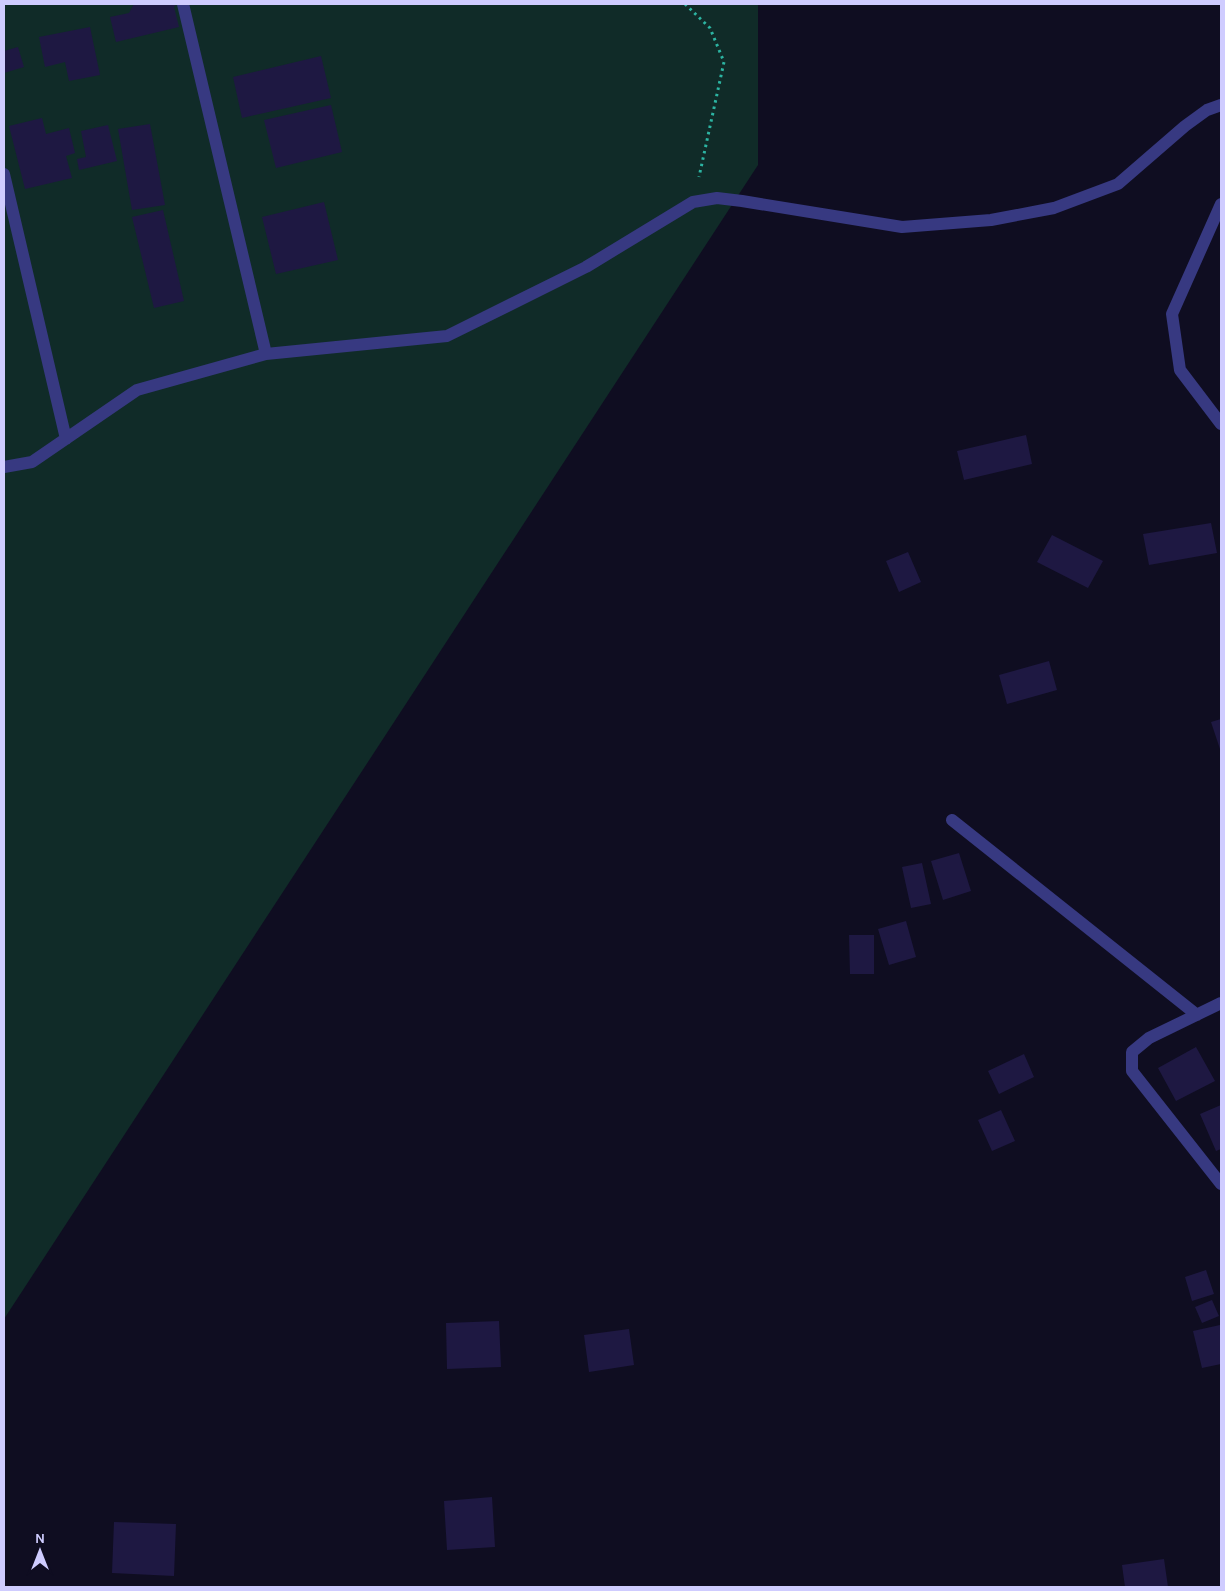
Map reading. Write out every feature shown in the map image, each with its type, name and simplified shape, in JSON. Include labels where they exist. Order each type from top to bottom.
[{"type":"street","points":[[184,4],[266,354]]},
{"type":"street","points":[[4,467],[32,462],[137,390],[266,354],[447,336],[586,267],[693,202],[717,198],[902,227],[991,220],[1054,208],[1118,184],[1185,126],[1207,110],[1221,105]]},
{"type":"street","points":[[4,174],[66,439]]},
{"type":"street","points":[[1221,204],[1172,314],[1180,370],[1221,424]]},
{"type":"street","points":[[952,820],[1197,1015]]},
{"type":"street","points":[[1221,1003],[1149,1038],[1132,1052],[1132,1071],[1221,1184]]},
{"type":"path","points":[[685,4],[710,28],[724,62],[693,202]]},
{"type":"green space","points":[[4,4],[758,4],[758,165],[4,1319]]},
{"type":"building","points":[[134,4],[176,4],[174,7],[179,27],[116,42],[110,17],[129,13]]},
{"type":"building","points":[[90,27],[100,75],[69,81],[65,62],[45,67],[39,37]]},
{"type":"building","points":[[18,47],[24,67],[4,73],[4,51]]},
{"type":"building","points":[[321,56],[331,98],[242,118],[233,77]]},
{"type":"building","points":[[331,105],[342,152],[276,168],[264,120]]},
{"type":"building","points":[[42,118],[46,134],[69,128],[75,153],[66,156],[72,178],[25,189],[9,126]]},
{"type":"building","points":[[150,124],[165,205],[132,210],[118,129]]},
{"type":"building","points":[[108,125],[117,161],[79,170],[77,159],[86,157],[81,131]]},
{"type":"building","points":[[324,202],[338,260],[276,274],[262,217]]},
{"type":"building","points":[[163,210],[184,301],[154,308],[132,217]]},
{"type":"building","points":[[1026,435],[1032,464],[964,480],[957,451]]},
{"type":"building","points":[[1211,523],[1217,553],[1149,565],[1143,534]]},
{"type":"building","points":[[1052,535],[1103,561],[1088,588],[1037,562]]},
{"type":"building","points":[[908,552],[921,582],[899,592],[886,561]]},
{"type":"building","points":[[1049,661],[1057,690],[1007,704],[999,675]]},
{"type":"building","points":[[1221,719],[1221,752],[1211,722]]},
{"type":"building","points":[[959,853],[971,891],[943,900],[931,861]]},
{"type":"building","points":[[922,863],[931,904],[911,908],[902,867]]},
{"type":"building","points":[[906,921],[916,957],[889,965],[878,929]]},
{"type":"building","points":[[849,935],[874,935],[874,974],[850,974]]},
{"type":"building","points":[[1196,1047],[1215,1081],[1176,1101],[1158,1068]]},
{"type":"building","points":[[1024,1054],[1034,1077],[999,1094],[988,1071]]},
{"type":"building","points":[[1221,1105],[1221,1149],[1216,1151],[1200,1114]]},
{"type":"building","points":[[1001,1110],[1015,1141],[992,1151],[978,1120]]},
{"type":"building","points":[[1206,1270],[1214,1294],[1192,1301],[1185,1277]]},
{"type":"building","points":[[1212,1300],[1219,1316],[1202,1323],[1195,1307]]},
{"type":"building","points":[[499,1321],[501,1367],[447,1369],[446,1323]]},
{"type":"building","points":[[1220,1325],[1221,1364],[1202,1368],[1193,1331]]},
{"type":"building","points":[[629,1329],[634,1365],[589,1372],[584,1335]]},
{"type":"building","points":[[492,1497],[495,1547],[447,1550],[444,1501]]},
{"type":"building","points":[[114,1522],[176,1524],[174,1576],[112,1573]]},
{"type":"building","points":[[1164,1559],[1168,1587],[1125,1587],[1122,1565]]}]
